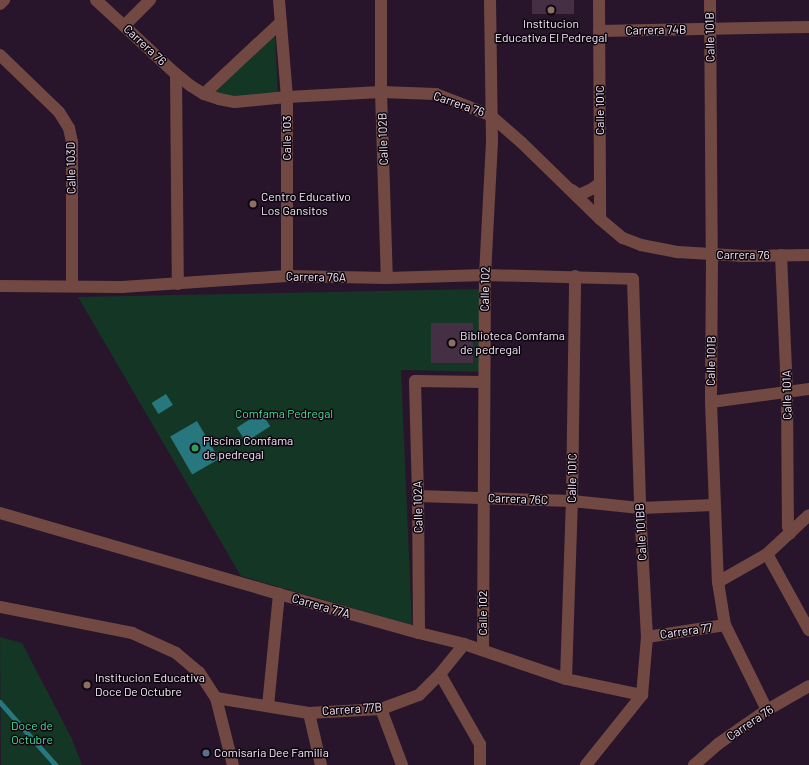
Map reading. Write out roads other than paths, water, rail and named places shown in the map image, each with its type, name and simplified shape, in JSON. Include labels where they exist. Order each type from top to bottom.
[{"type":"street","points":[[0,4],[4,0]]},
{"type":"street","name":"Carrera 76","points":[[96,0],[176,74],[204,94],[235,102],[287,96],[381,92],[436,94],[490,115],[600,219],[623,238],[641,245],[678,252],[712,256],[809,255]]},
{"type":"street","points":[[124,26],[150,0]]},
{"type":"street","name":"Calle 103","points":[[279,0],[287,96],[287,276]]},
{"type":"street","name":"Calle 102B","points":[[381,0],[381,92],[387,278]]},
{"type":"street","name":"Calle 102","points":[[482,650],[485,275],[492,142],[490,115],[492,70],[490,0]]},
{"type":"street","name":"Calle 101C","points":[[599,0],[600,219]]},
{"type":"street","name":"Calle 101B","points":[[710,0],[712,256],[711,402],[718,582],[725,625],[767,710]]},
{"type":"street","points":[[204,94],[281,22]]},
{"type":"street","name":"Carrera 74B","points":[[599,31],[809,26]]},
{"type":"street","name":"Calle 103D","points":[[0,55],[58,112],[69,128],[72,142],[72,286]]},
{"type":"street","points":[[176,74],[178,284]]},
{"type":"street","points":[[571,190],[579,195],[592,189],[600,183]]},
{"type":"street","name":"Calle 101A","points":[[781,255],[787,393],[788,526],[790,534]]},
{"type":"street","name":"Carrera 76A","points":[[0,286],[122,287],[287,276],[387,278],[485,275],[575,276],[633,279]]},
{"type":"street","name":"Calle 101C","points":[[566,679],[572,501],[575,276]]},
{"type":"street","name":"Calle 101BB","points":[[633,279],[640,508],[647,637],[642,695]]},
{"type":"street","name":"Calle 102A","points":[[419,633],[415,381],[484,382]]},
{"type":"street","points":[[711,402],[809,389]]},
{"type":"street","name":"Carrera 76C","points":[[418,496],[572,501],[640,508],[714,505]]},
{"type":"street","name":"Carrera 77A","points":[[0,513],[279,594],[464,644],[566,679],[642,695]]},
{"type":"street","points":[[718,582],[767,554],[809,515]]},
{"type":"street","points":[[767,554],[809,630]]},
{"type":"street","points":[[268,706],[279,594]]},
{"type":"street","points":[[0,608],[132,633],[176,652],[199,672],[216,698],[233,765]]},
{"type":"street","name":"Carrera 77","points":[[647,637],[725,625]]},
{"type":"street","name":"Carrera 77B","points":[[216,698],[309,713],[381,709],[419,695],[440,674],[464,644]]},
{"type":"street","points":[[440,674],[480,744],[480,765]]},
{"type":"street","name":"Carrera 76","points":[[694,765],[718,744],[767,710],[809,686]]},
{"type":"street","points":[[586,765],[642,695]]},
{"type":"street","points":[[381,709],[402,765]]},
{"type":"street","points":[[309,713],[320,765]]},
{"type":"waterway","points":[[0,702],[56,765]]},
{"type":"place","name":"Institucion Educativa El Pedregal","points":[[551,10]]},
{"type":"place","name":"Centro Educativo Los Gansitos","points":[[253,204]]},
{"type":"place","name":"Biblioteca Comfama de pedregal","points":[[452,343]]},
{"type":"place","name":"Piscina Comfama de pedregal","points":[[195,448]]},
{"type":"place","name":"Institucion Educativa Doce De Octubre","points":[[87,685]]},
{"type":"place","name":"Comisaria Dee Familia","points":[[206,753]]},
{"type":"park label","name":"Comfama Pedregal","points":[[284,414]]},
{"type":"park label","name":"Doce de Octubre","points":[[32,733]]}]
